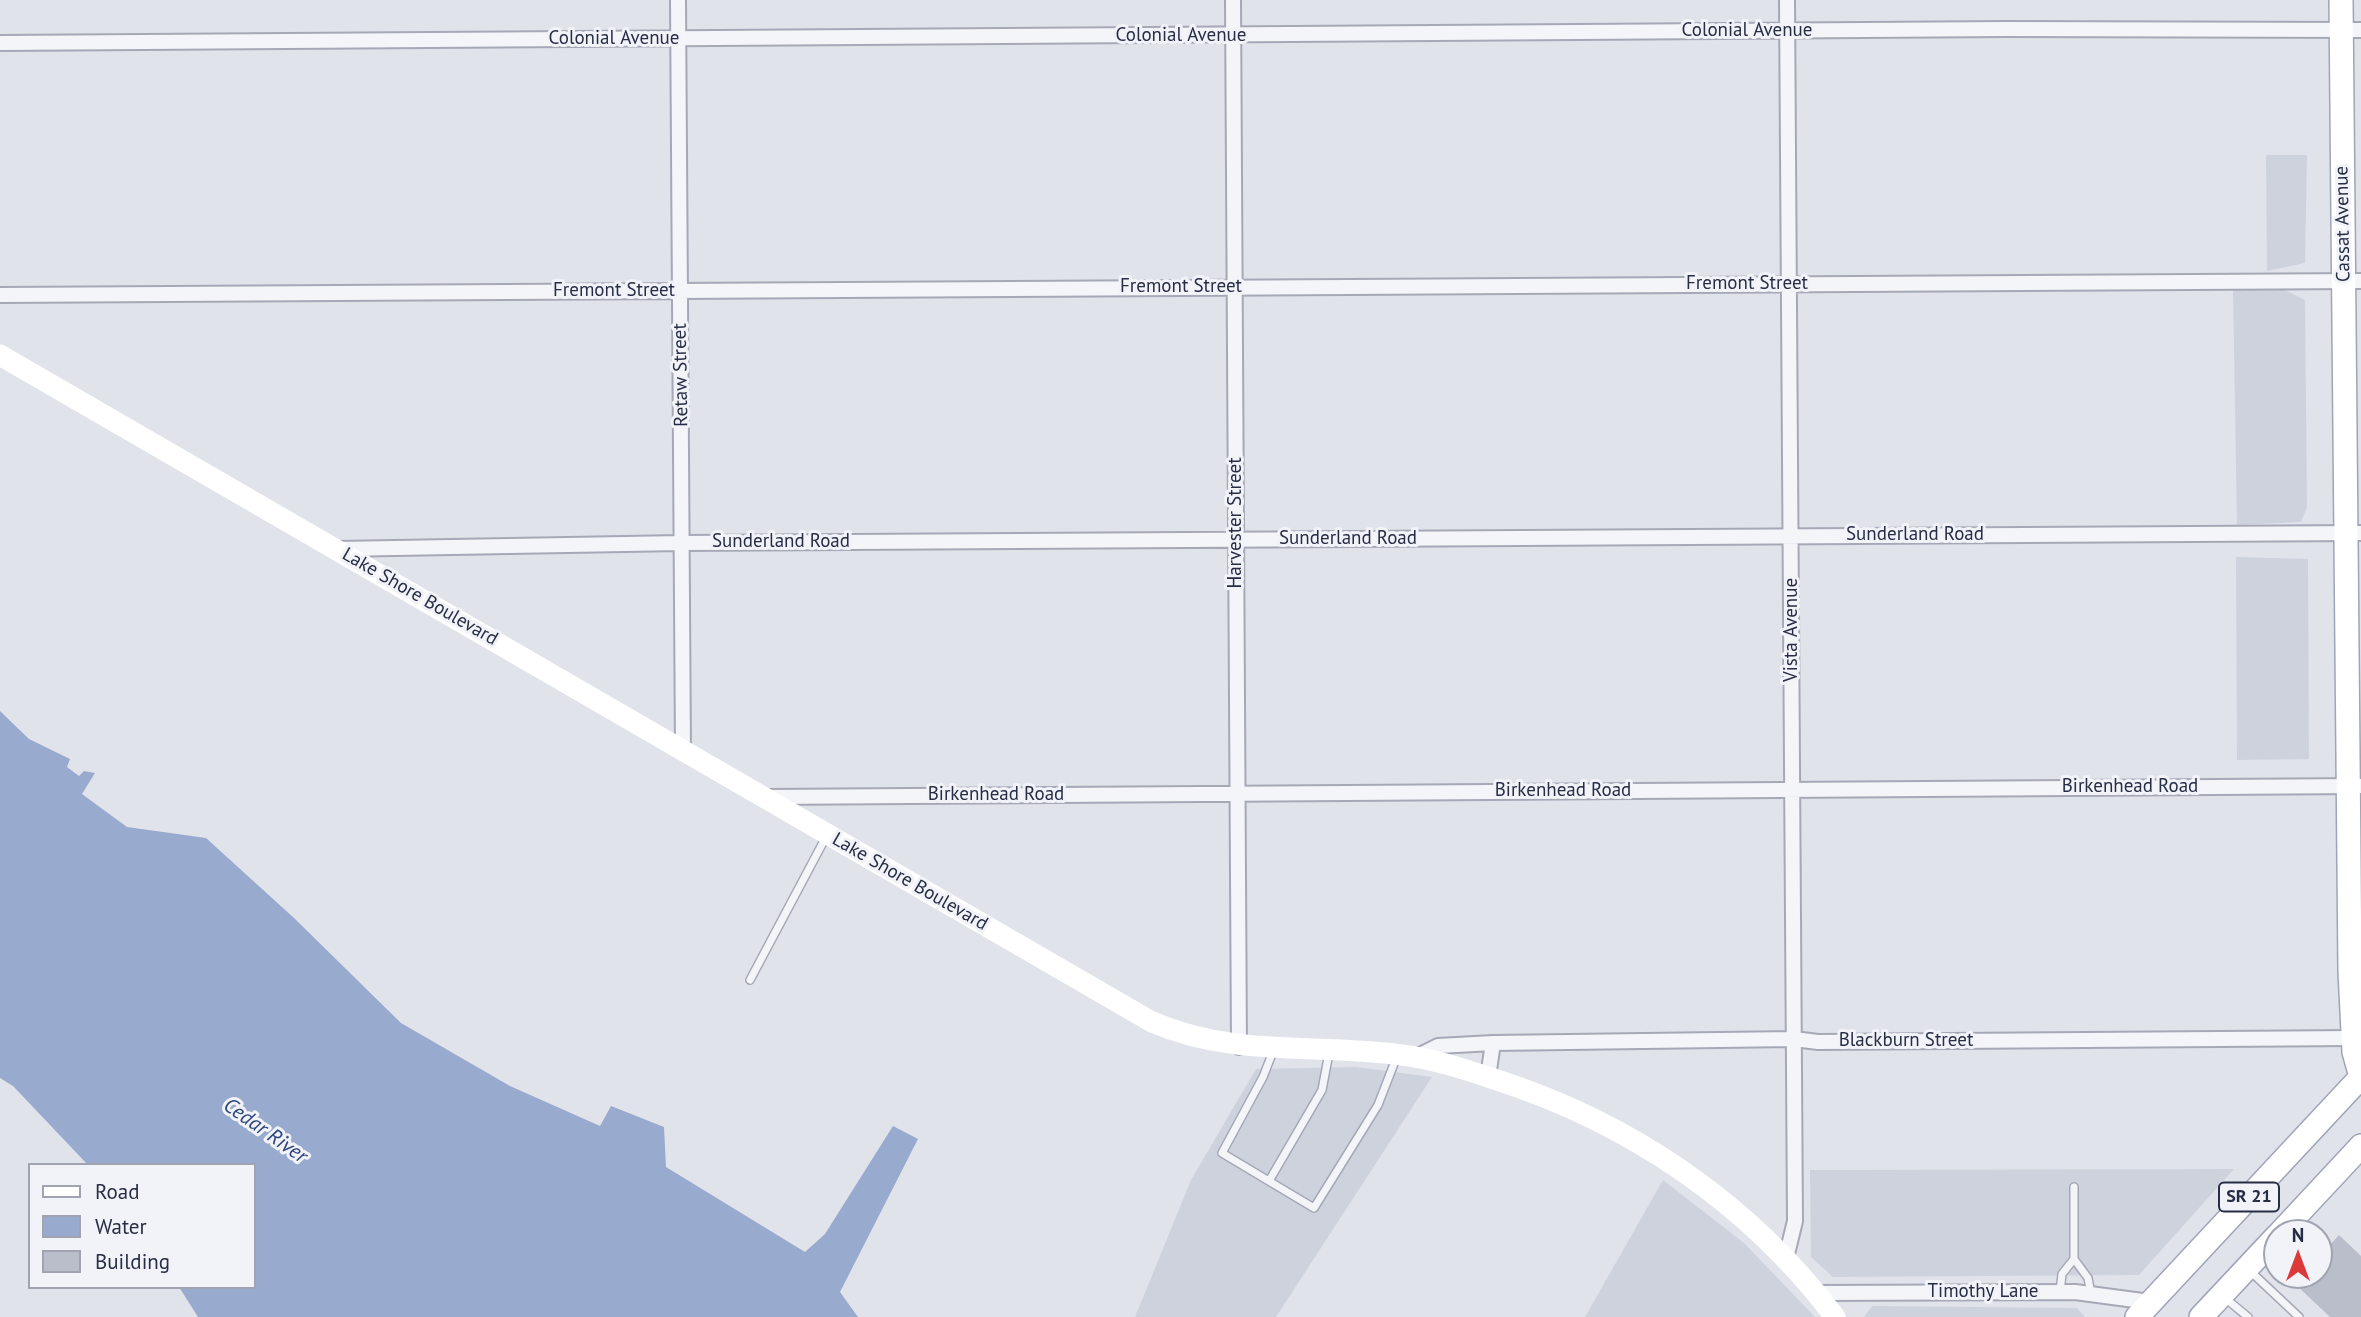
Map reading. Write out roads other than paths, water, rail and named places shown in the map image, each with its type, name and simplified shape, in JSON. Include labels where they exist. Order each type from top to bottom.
[{"type":"main road","name":"Cassat Avenue","points":[[2341,0],[2351,30],[2356,977],[2353,1038],[2361,1077]]},
{"type":"main road","name":"SR 21","points":[[2143,1310],[2361,1077]]},
{"type":"main road","name":"SR 21","points":[[2294,1219],[2361,1146]]},
{"type":"main road","name":"SR 21","points":[[2202,1317],[2263,1252]]},
{"type":"street","name":"Retaw Street","points":[[678,0],[683,750]]},
{"type":"street","name":"Harvester Street","points":[[1233,0],[1239,1047]]},
{"type":"street","name":"Vista Avenue","points":[[1786,1258],[1795,1221],[1787,0]]},
{"type":"street","name":"Colonial Avenue","points":[[0,43],[1787,31],[2351,30]]},
{"type":"street","name":"Fremont Street","points":[[0,295],[2352,281]]},
{"type":"street","name":"Lake Shore Boulevard","points":[[0,355],[1152,1023],[1203,1041],[1239,1047],[1406,1056],[1488,1077],[1577,1109],[1653,1150],[1697,1181],[1786,1258],[1835,1317]]},
{"type":"street","name":"Sunderland Road","points":[[336,549],[682,543],[2353,533]]},
{"type":"street","name":"Birkenhead Road","points":[[765,797],[2355,786]]},
{"type":"street","name":"Blackburn Street","points":[[1406,1056],[1438,1046],[1493,1043],[1794,1039],[1818,1042],[2353,1038]]},
{"type":"street","points":[[1488,1077],[1493,1043]]},
{"type":"street","name":"Timothy Lane","points":[[1816,1293],[2060,1292],[2091,1294],[2143,1310]]},
{"type":"lane","points":[[750,980],[828,834]]},
{"type":"lane","points":[[1275,1048],[1263,1077],[1222,1153],[1314,1208],[1406,1056]]},
{"type":"lane","points":[[1269,1181],[1322,1090],[1329,1051]]},
{"type":"lane","points":[[2074,1187],[2074,1259],[2088,1278],[2091,1294]]},
{"type":"lane","points":[[2060,1292],[2062,1275],[2074,1259]]},
{"type":"lane","points":[[2247,1268],[2299,1317]]},
{"type":"lane","points":[[2221,1296],[2248,1317]]},
{"type":"water","name":"Cedar River","points":[[0,711],[29,739],[70,759],[67,767],[79,776],[84,771],[95,773],[82,794],[127,827],[206,838],[294,918],[401,1023],[510,1086],[600,1126],[611,1106],[664,1127],[666,1167],[805,1252],[825,1234],[893,1126],[918,1139],[840,1292],[858,1317],[198,1317],[180,1289],[256,1289],[256,1163],[86,1163],[13,1086],[0,1078]]}]
